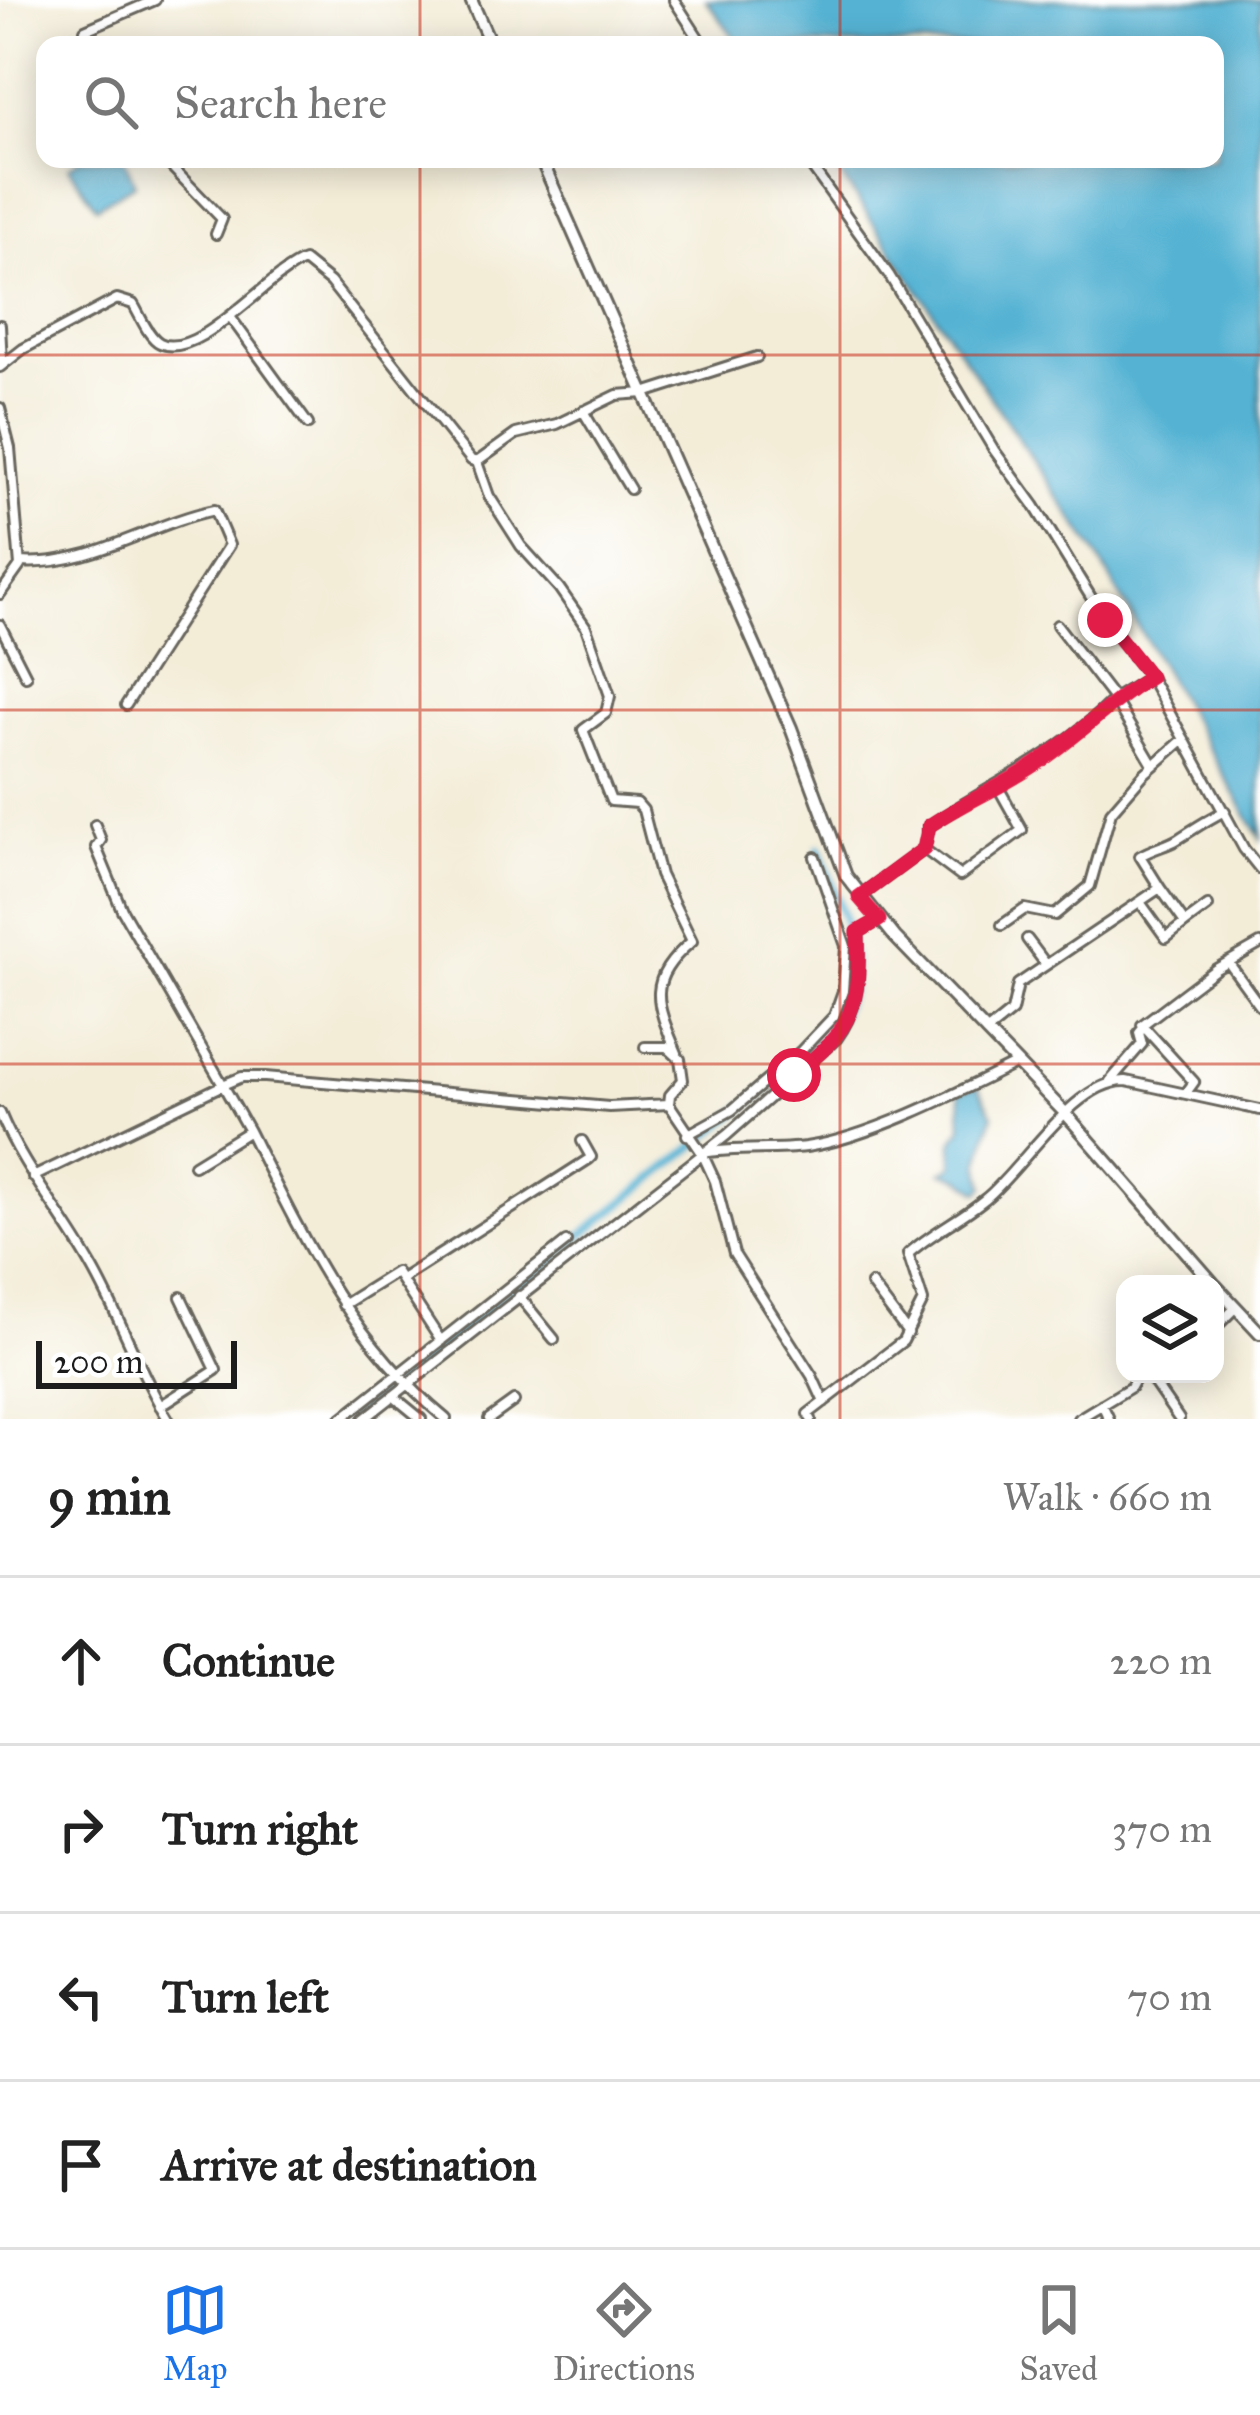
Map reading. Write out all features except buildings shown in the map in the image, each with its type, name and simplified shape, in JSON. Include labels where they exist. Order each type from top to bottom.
[{"type":"street","points":[[89,36],[85,30],[155,0]]},
{"type":"street","points":[[471,0],[487,36]]},
{"type":"street","points":[[674,0],[697,36]]},
{"type":"street","points":[[173,168],[222,219],[216,234]]},
{"type":"street","points":[[545,168],[791,728],[846,876],[879,920],[1067,1114],[1207,1275]]},
{"type":"street","points":[[812,168],[889,275],[982,431],[1105,620],[1150,677],[1260,869]]},
{"type":"street","points":[[1,366],[78,316],[117,298],[133,304],[153,338],[173,345],[231,318],[272,279],[304,261],[330,282],[477,462]]},
{"type":"street","points":[[231,318],[308,424]]},
{"type":"street","points":[[0,325],[1,366]]},
{"type":"street","points":[[477,462],[516,434],[557,424],[617,395],[644,393],[758,357]]},
{"type":"street","points":[[0,408],[10,448],[20,562],[0,594]]},
{"type":"street","points":[[584,411],[630,489]]},
{"type":"street","points":[[477,462],[489,496],[521,546],[586,627],[610,696],[606,713],[583,730],[592,760],[610,801],[637,803],[643,810],[660,874],[692,941],[664,965],[658,995],[683,1068],[669,1104],[715,1181],[734,1254],[824,1402]]},
{"type":"street","points":[[20,562],[50,564],[94,552],[186,515],[214,509],[229,545],[126,705]]},
{"type":"street","points":[[0,625],[26,676]]},
{"type":"street","points":[[1057,625],[1114,699],[1154,765]]},
{"type":"street","points":[[859,897],[924,849],[929,826],[998,787],[1150,677]]},
{"type":"street","points":[[1001,925],[1025,909],[1055,915],[1083,895],[1090,886],[1111,812],[1184,739]]},
{"type":"street","points":[[924,849],[960,876],[1022,830],[998,787]]},
{"type":"street","points":[[1185,923],[1140,856],[1159,844],[1172,844],[1225,811]]},
{"type":"street","points":[[94,825],[100,840],[96,847],[122,910],[249,1131],[303,1239],[343,1305],[395,1375],[446,1419]]},
{"type":"street","points":[[364,1419],[700,1152],[799,1061],[834,1016],[847,967],[846,946],[815,857]]},
{"type":"street","points":[[986,1032],[1012,1011],[1018,984],[1160,888]]},
{"type":"street","points":[[1140,902],[1166,938],[1208,906]]},
{"type":"street","points":[[688,1138],[848,1022],[859,985],[858,932],[879,920]]},
{"type":"street","points":[[1027,939],[1045,963]]},
{"type":"street","points":[[1186,1093],[1194,1082],[1142,1024],[1260,944]]},
{"type":"street","points":[[1228,962],[1260,1006]]},
{"type":"street","points":[[806,1417],[908,1333],[923,1301],[908,1254],[989,1197],[1067,1114],[1109,1082],[1142,1044],[1139,1033],[1144,1028]]},
{"type":"street","points":[[645,1047],[668,1047],[677,1053]]},
{"type":"street","points":[[700,1152],[755,1152],[840,1139],[1017,1063]]},
{"type":"street","points":[[33,1178],[242,1076],[609,1107],[669,1104]]},
{"type":"street","points":[[1109,1082],[1260,1110]]},
{"type":"street","points":[[0,1113],[16,1151],[100,1281],[144,1379],[168,1419]]},
{"type":"street","points":[[194,1165],[249,1131]]},
{"type":"street","points":[[403,1278],[592,1157],[582,1141]]},
{"type":"street","points":[[341,1419],[566,1242]]},
{"type":"street","points":[[343,1305],[396,1272],[441,1341]]},
{"type":"street","points":[[871,1284],[908,1333]]},
{"type":"street","points":[[1224,1295],[1260,1334]]},
{"type":"street","points":[[519,1296],[554,1339]]},
{"type":"street","points":[[160,1406],[216,1370],[181,1297]]},
{"type":"street","points":[[1224,1319],[1234,1308]]},
{"type":"street","points":[[1078,1419],[1136,1383]]},
{"type":"street","points":[[1154,1383],[1179,1419]]},
{"type":"street","points":[[393,1396],[421,1419]]},
{"type":"street","points":[[489,1419],[514,1400]]},
{"type":"street","points":[[1102,1404],[1109,1419]]},
{"type":"water","points":[[706,0],[1260,0],[1260,838],[1095,552],[836,168],[1224,168],[1224,36],[733,36]]},
{"type":"water","points":[[70,168],[128,168],[135,184],[96,207]]},
{"type":"water","points":[[978,1086],[993,1115],[980,1162],[985,1187],[979,1192],[942,1172],[953,1166],[953,1141],[962,1127],[960,1092]]},
{"type":"waterway","points":[[555,1256],[767,1089],[838,1020],[851,987],[853,963],[844,917],[819,848]]},
{"type":"waterway","points":[[350,1419],[557,1257]]},
{"type":"route","points":[[794,1075],[837,1038],[848,1022],[859,985],[858,932],[879,920],[859,897],[924,849],[929,826],[1039,762],[1089,725],[1114,699],[1150,677],[1105,620]]}]
